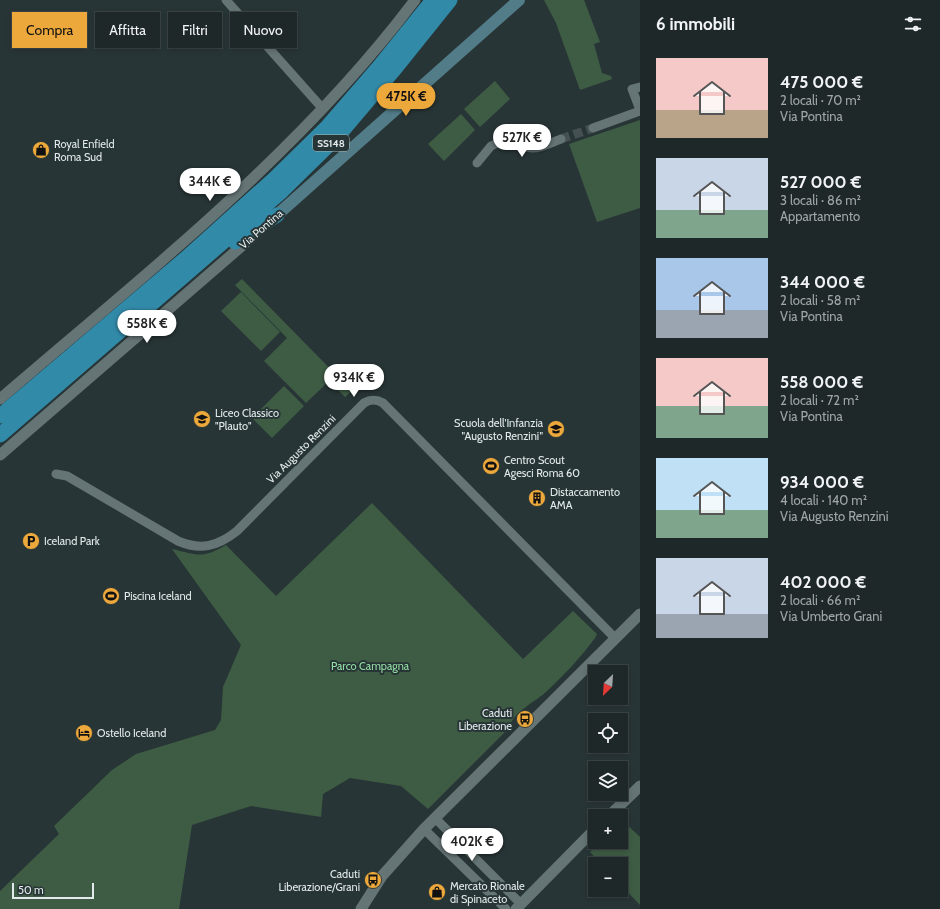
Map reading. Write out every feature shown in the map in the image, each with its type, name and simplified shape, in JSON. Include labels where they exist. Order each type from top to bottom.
[{"type":"highway","name":"SS148","points":[[0,435],[190,264],[328,126],[379,67],[433,0]]},
{"type":"highway","name":"SS148","points":[[0,416],[282,191],[338,136],[450,0]]},
{"type":"highway","points":[[190,264],[277,215]]},
{"type":"main road","name":"Via Pontina","points":[[277,215],[518,0]]},
{"type":"street","points":[[226,0],[323,109]]},
{"type":"street","points":[[0,399],[229,200],[281,152],[323,109],[374,51],[415,0]]},
{"type":"street","points":[[593,128],[640,110],[632,89],[640,87]]},
{"type":"street","points":[[477,163],[491,146],[507,139],[524,148],[533,149],[561,139]]},
{"type":"street","name":"Via Pontina","points":[[0,455],[277,215]]},
{"type":"street","name":"Via Augusto Renzini","points":[[56,474],[67,476],[178,542],[189,546],[202,547],[216,544],[237,531],[364,403],[377,400],[383,403],[615,638]]},
{"type":"street","points":[[361,909],[382,876],[424,829],[640,614]]},
{"type":"street","points":[[616,809],[640,786]]},
{"type":"street","points":[[435,818],[518,906],[588,837]]},
{"type":"street","points":[[424,829],[506,909]]},
{"type":"green space","points":[[544,0],[584,0],[600,42],[594,44],[602,73],[611,76],[612,79],[580,90],[556,23]]},
{"type":"green space","points":[[495,81],[510,99],[480,127],[464,109]]},
{"type":"green space","points":[[461,114],[475,130],[444,161],[428,144]]},
{"type":"green space","points":[[640,120],[640,208],[597,222],[569,144]]},
{"type":"green space","points":[[242,279],[352,391],[345,397],[329,381],[306,403],[264,361],[287,338],[235,285]]},
{"type":"green space","points":[[241,292],[280,332],[261,351],[221,311]]},
{"type":"green space","points":[[284,386],[304,406],[272,438],[252,418]]},
{"type":"green space","name":"Parco Campagna","points":[[372,503],[523,659],[573,611],[597,634],[595,638],[561,678],[543,695],[520,711],[515,716],[509,728],[428,809],[401,786],[350,778],[323,794],[321,817],[251,806],[192,825],[179,909],[0,909],[0,891],[59,834],[54,826],[112,770],[136,754],[215,730],[221,720],[223,687],[241,645],[172,549],[194,554],[205,554],[226,545],[276,596]]},
{"type":"green space","points":[[628,826],[640,837],[640,905],[628,892],[628,857],[595,857],[590,852],[593,849],[628,849]]},
{"type":"tunnel","points":[[561,139],[593,128]]},
{"type":"place","name":"Royal Enfield Roma Sud","points":[[41,150]]},
{"type":"place","name":"Liceo Classico \"Plauto\"","points":[[202,419]]},
{"type":"place","name":"Scuola dell'Infanzia \"Augusto Renzini\"","points":[[556,429]]},
{"type":"place","name":"Centro Scout Agesci Roma 60","points":[[491,466]]},
{"type":"place","name":"Distaccamento AMA","points":[[537,498]]},
{"type":"place","name":"Iceland Park","points":[[31,541]]},
{"type":"place","name":"Piscina Iceland","points":[[111,596]]},
{"type":"place","name":"Caduti Liberazione","points":[[525,719]]},
{"type":"place","name":"Ostello Iceland","points":[[84,733]]},
{"type":"place","name":"Caduti Liberazione/Grani","points":[[373,880]]},
{"type":"place","name":"Mercato Rionale di Spinaceto","points":[[437,892]]}]
